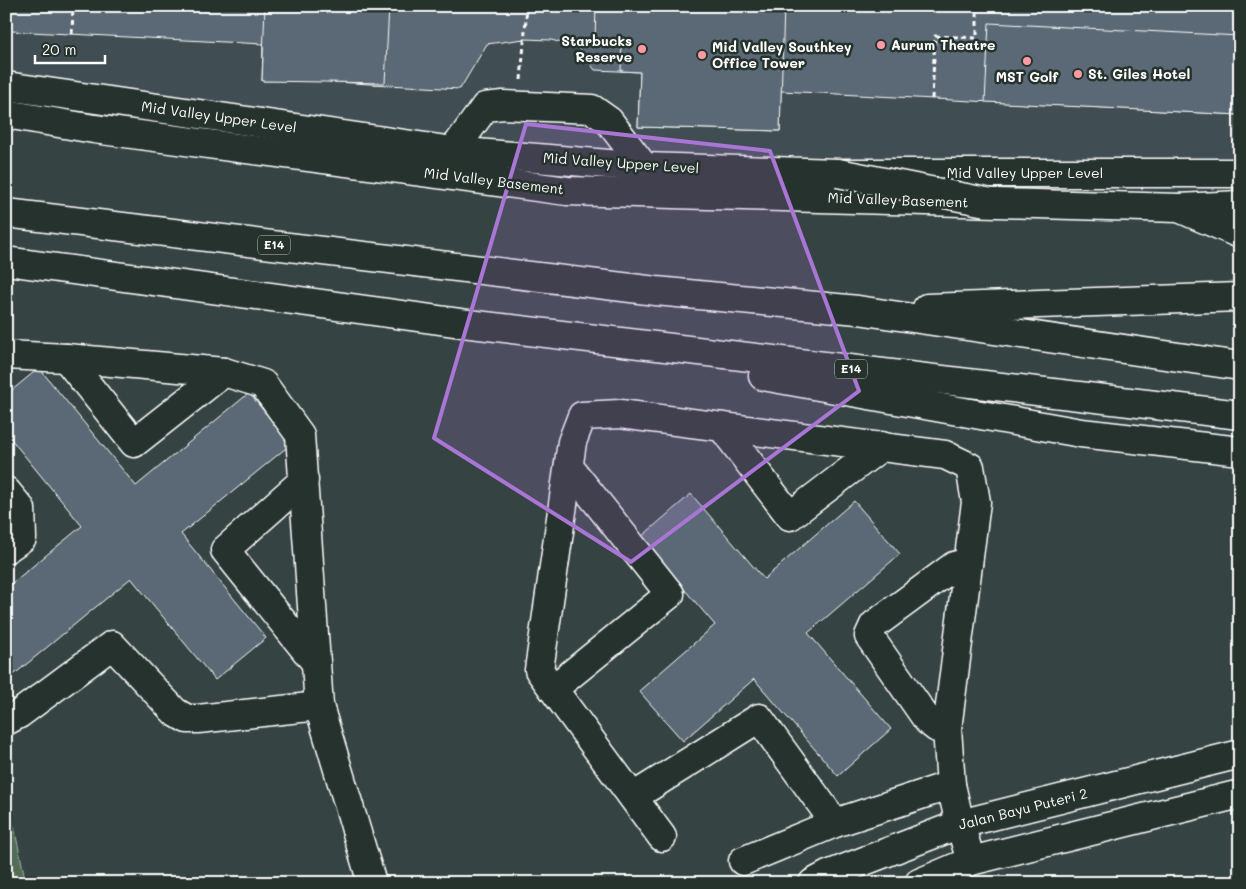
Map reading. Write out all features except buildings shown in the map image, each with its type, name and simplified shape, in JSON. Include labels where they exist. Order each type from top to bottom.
[{"type":"main road","name":"Mid Valley Upper Level","points":[[6,86],[453,151],[644,167],[838,173],[1240,173]]},
{"type":"main road","points":[[453,151],[485,108],[503,105],[592,109],[608,122],[644,167]]},
{"type":"main road","name":"Mid Valley Basement","points":[[6,114],[104,130],[567,191],[986,202]]},
{"type":"main road","points":[[838,173],[986,202],[1179,208],[1240,206]]},
{"type":"main road","points":[[1179,208],[1240,234]]},
{"type":"main road","name":"E14","points":[[6,213],[656,291],[858,310],[1240,366]]},
{"type":"main road","name":"E14","points":[[6,261],[461,323],[1240,415]]},
{"type":"main road","points":[[858,310],[1240,297]]},
{"type":"main road","points":[[461,323],[1081,433],[1240,451]]},
{"type":"main road","points":[[6,355],[66,358],[224,372],[264,384],[300,435],[319,706],[372,883]]},
{"type":"main road","points":[[66,358],[134,443],[224,372]]},
{"type":"main road","points":[[662,837],[539,670],[572,442],[582,416],[620,414],[945,454],[970,467],[976,502],[947,729],[951,785],[960,824],[972,861]]},
{"type":"main road","points":[[722,427],[790,516],[882,446]]},
{"type":"main road","points":[[553,689],[670,594],[569,467]]},
{"type":"main road","points":[[304,480],[225,550],[316,663]]},
{"type":"main road","points":[[6,491],[21,509],[22,538],[6,549]]},
{"type":"main road","points":[[947,729],[937,728],[928,721],[869,636],[874,625],[954,566],[968,563]]},
{"type":"main road","points":[[10,711],[112,645],[175,712],[187,719],[319,706]]},
{"type":"main road","points":[[633,797],[759,718],[835,823]]},
{"type":"main road","name":"Jalan Bayu Puteri 2","points":[[812,883],[828,875],[960,824],[1240,754]]},
{"type":"main road","points":[[743,860],[835,823],[951,785]]},
{"type":"main road","points":[[919,883],[972,861],[1240,794]]},
{"type":"path","points":[[72,34],[73,6]]},
{"type":"path","points":[[519,106],[527,6]]},
{"type":"path","points":[[932,100],[935,36],[977,38],[977,6]]},
{"type":"path","points":[[526,33],[528,39]]},
{"type":"highlighted area","points":[[526,124],[770,151],[859,391],[631,562],[434,438]]},
{"type":"shaded area","points":[[6,6],[1240,6],[1240,164],[675,160],[443,140],[6,78]]},
{"type":"green space","points":[[6,789],[26,883],[6,883]]},
{"type":"place","name":"Aurum Theatre","points":[[881,45]]},
{"type":"place","name":"Starbucks Reserve","points":[[642,49]]},
{"type":"place","name":"Mid Valley Southkey Office Tower","points":[[702,55]]},
{"type":"place","name":"MST Golf","points":[[1027,61]]},
{"type":"place","name":"St. Giles Hotel","points":[[1078,74]]}]
